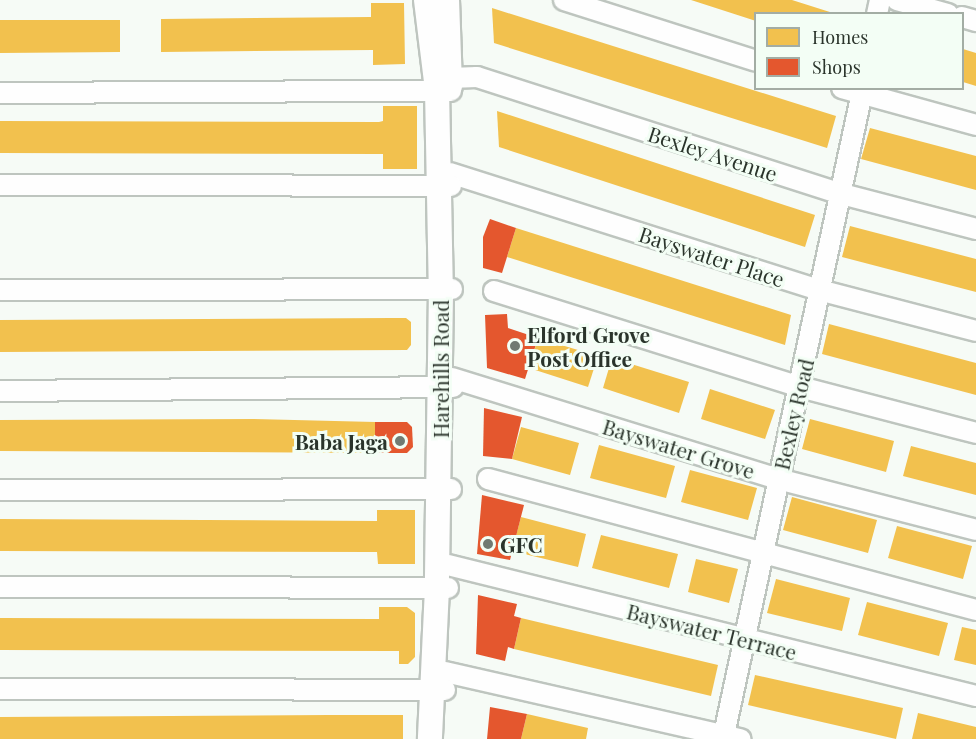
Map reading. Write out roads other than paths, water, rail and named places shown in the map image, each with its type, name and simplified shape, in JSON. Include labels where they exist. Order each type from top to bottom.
[{"type":"street","name":"Harehills Road","points":[[426,0],[446,86]]},
{"type":"street","name":"Harehills Road","points":[[443,739],[441,684],[449,384],[446,289],[447,0]]},
{"type":"street","points":[[564,0],[754,60]]},
{"type":"street","points":[[897,0],[941,12]]},
{"type":"street","name":"Bexley Avenue","points":[[0,93],[394,90],[446,86],[477,77],[838,193],[976,229]]},
{"type":"street","points":[[862,92],[976,124]]},
{"type":"street","name":"Bexley Road","points":[[729,738],[744,639],[800,387],[838,193],[862,92]]},
{"type":"street","name":"Bayswater Place","points":[[0,185],[447,181],[819,290],[976,331]]},
{"type":"street","points":[[0,290],[446,289]]},
{"type":"street","points":[[494,291],[800,387],[976,433]]},
{"type":"street","name":"Bayswater Grove","points":[[0,391],[409,387],[449,384],[778,478],[976,530]]},
{"type":"street","points":[[488,479],[976,610]]},
{"type":"street","points":[[0,490],[445,489]]},
{"type":"street","name":"Bayswater Terrace","points":[[0,587],[410,588],[444,580],[744,639],[976,696]]},
{"type":"street","name":"Harehills Road","points":[[430,739],[441,684]]},
{"type":"street","points":[[0,689],[441,684],[729,738]]},
{"type":"place","name":"Elford Grove Post Office","points":[[515,346]]},
{"type":"place","name":"Baba Jaga","points":[[400,441]]},
{"type":"place","name":"GFC","points":[[488,544]]}]
